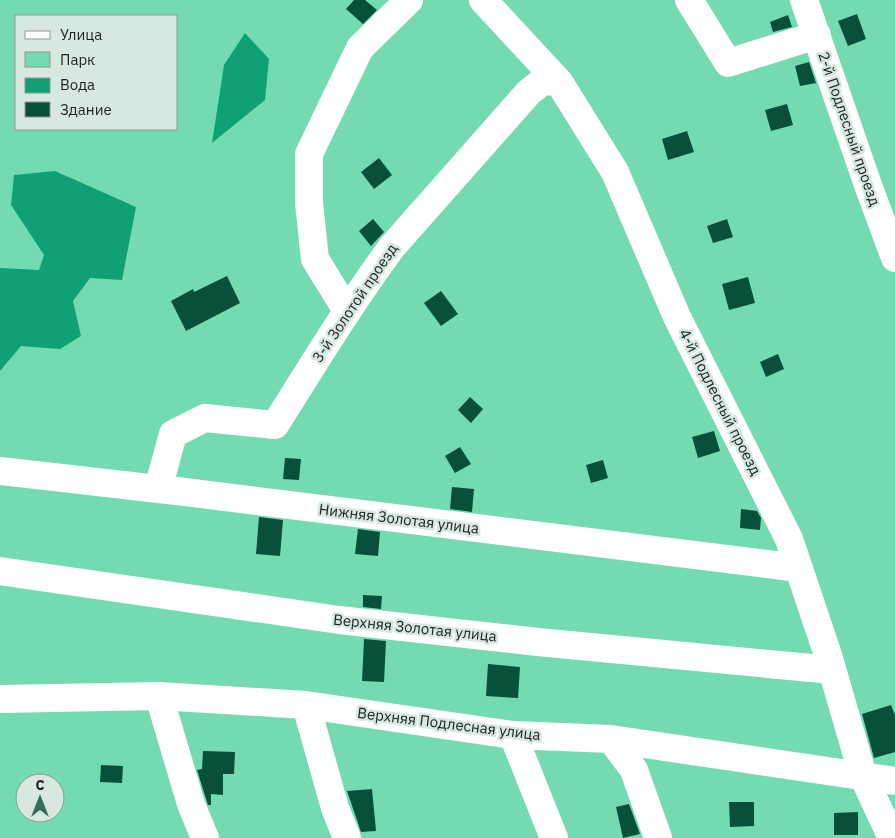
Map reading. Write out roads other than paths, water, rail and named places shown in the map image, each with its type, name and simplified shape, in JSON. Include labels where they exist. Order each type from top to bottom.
[{"type":"street","points":[[347,311],[315,259],[309,203],[309,154],[360,48],[409,0]]},
{"type":"street","name":"4-й Подлесный проезд","points":[[483,0],[559,82],[615,172],[677,317],[789,539],[832,670],[863,776],[892,838]]},
{"type":"street","points":[[689,0],[728,63],[817,35]]},
{"type":"street","name":"2-й Подлесный проезд","points":[[804,0],[895,258]]},
{"type":"street","name":"3-й Золотой проезд","points":[[158,489],[173,434],[205,418],[275,425],[347,311],[392,247],[529,92],[543,81],[559,82]]},
{"type":"street","name":"Нижняя Золотая улица","points":[[0,471],[799,568]]},
{"type":"street","name":"Верхняя Золотая улица","points":[[0,571],[339,620],[538,642],[832,670]]},
{"type":"street","points":[[159,696],[191,804],[205,838]]},
{"type":"street","name":"Верхняя Подлесная улица","points":[[0,699],[159,696],[306,705],[513,735],[611,739],[895,781]]},
{"type":"street","points":[[306,705],[335,808],[347,838]]},
{"type":"street","points":[[513,735],[554,838]]},
{"type":"street","points":[[611,739],[634,770],[658,838]]},
{"type":"water","points":[[245,33],[269,59],[265,100],[212,143],[224,65]]},
{"type":"water","points":[[55,171],[136,207],[122,280],[90,278],[73,301],[81,336],[60,349],[21,346],[0,371],[0,268],[39,270],[44,255],[11,205],[14,175]]}]
